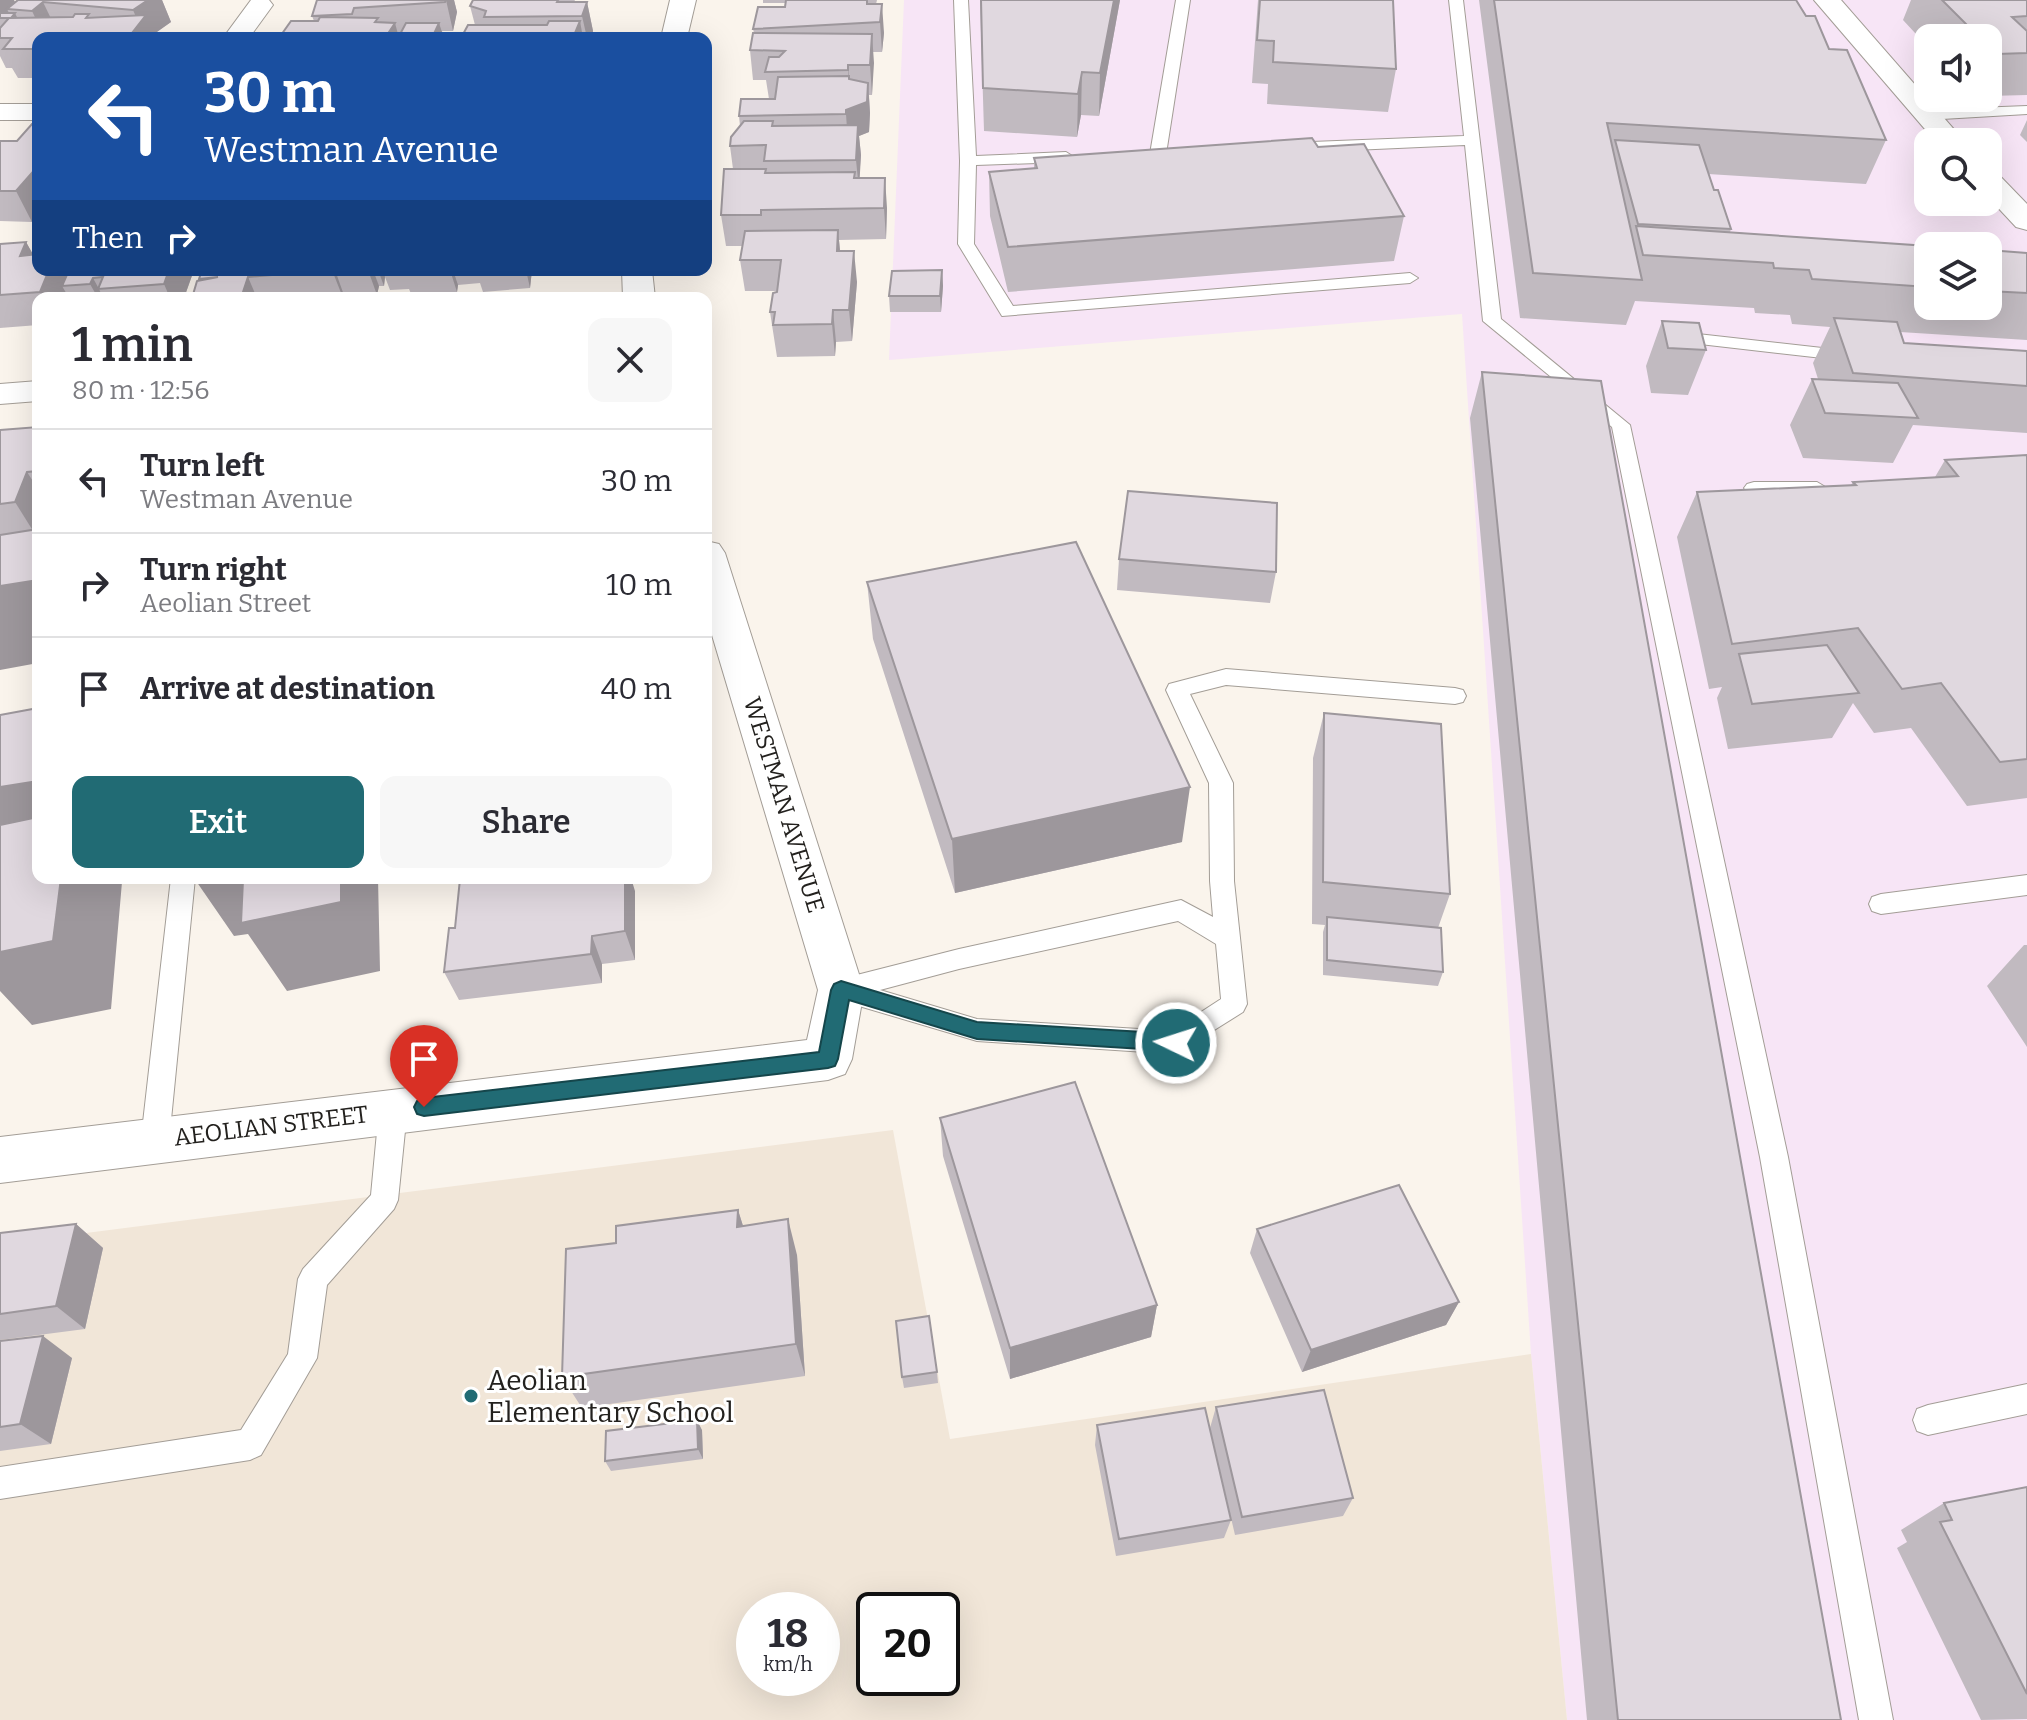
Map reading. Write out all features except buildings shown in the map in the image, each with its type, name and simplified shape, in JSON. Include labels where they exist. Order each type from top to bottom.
[{"type":"street","points":[[675,32],[683,0]]},
{"type":"street","points":[[1827,0],[1938,128]]},
{"type":"street","points":[[240,32],[260,5]]},
{"type":"street","points":[[0,112],[32,112]]},
{"type":"street","points":[[2002,195],[2027,221]]},
{"type":"street","points":[[0,394],[32,391]]},
{"type":"street","name":"WESTMAN AVENUE","points":[[712,572],[841,990],[828,1059]]},
{"type":"street","name":"AEOLIAN STREET","points":[[0,1160],[828,1059]]},
{"type":"lane","points":[[961,0],[968,161],[966,244],[1008,312],[1410,278]]},
{"type":"lane","points":[[1158,154],[1183,0]]},
{"type":"lane","points":[[1456,0],[1492,321],[1621,425],[1774,1157],[1876,1720]]},
{"type":"lane","points":[[1925,115],[2027,110]]},
{"type":"lane","points":[[1268,149],[1472,140]]},
{"type":"lane","points":[[968,161],[1079,157]]},
{"type":"lane","points":[[1666,336],[1864,358]]},
{"type":"lane","points":[[1754,488],[1830,488]]},
{"type":"lane","points":[[841,990],[977,1030],[1176,1043],[1234,1004],[1222,881],[1221,783],[1177,690],[1226,677],[1455,696]]},
{"type":"lane","points":[[155,1140],[182,884]]},
{"type":"lane","points":[[1881,904],[2027,885]]},
{"type":"lane","points":[[841,990],[959,959],[1181,910],[1228,939]]},
{"type":"lane","points":[[0,1483],[250,1444],[302,1358],[313,1279],[384,1200],[393,1111]]},
{"type":"lane","points":[[1928,1420],[2027,1399]]},
{"type":"shaded area","points":[[904,0],[2027,0],[2027,1720],[1567,1720],[1531,1354],[1462,314],[889,360]]},
{"type":"shaded area","name":"Aeolian Elementary School","points":[[893,1130],[950,1439],[1531,1354],[1567,1720],[0,1720],[0,1244]]},
{"type":"place","name":"Aeolian Elementary School","points":[[471,1396]]},
{"type":"route","points":[[424,1107],[828,1059],[841,990],[977,1030],[1176,1043]]}]
